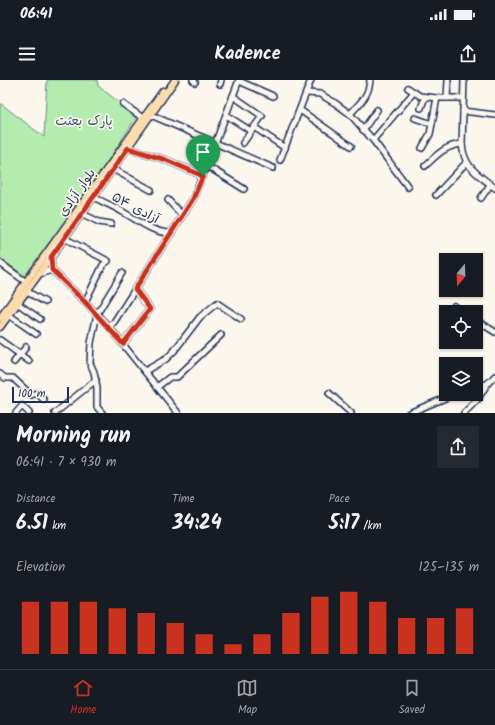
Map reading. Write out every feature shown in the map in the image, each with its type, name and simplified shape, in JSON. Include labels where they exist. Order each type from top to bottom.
[{"type":"main road","name":"بلوار آزادی","points":[[0,318],[171,80]]},
{"type":"main road","name":"بلوار آزادی","points":[[0,327],[175,80]]},
{"type":"street","points":[[109,327],[114,322],[193,199],[216,144],[239,80],[273,96]]},
{"type":"street","points":[[280,160],[311,80]]},
{"type":"street","points":[[350,114],[367,94],[370,80]]},
{"type":"street","points":[[448,80],[448,98]]},
{"type":"street","points":[[464,80],[463,154],[466,163],[493,187],[481,198]]},
{"type":"street","points":[[408,88],[420,96],[425,97],[463,98]]},
{"type":"street","points":[[372,140],[414,92]]},
{"type":"street","points":[[307,93],[320,94],[350,114],[408,187]]},
{"type":"street","points":[[233,96],[262,116],[243,143]]},
{"type":"street","points":[[421,108],[425,97]]},
{"type":"street","points":[[422,148],[430,134],[437,98]]},
{"type":"street","points":[[122,104],[143,118]]},
{"type":"street","points":[[300,110],[351,146]]},
{"type":"street","points":[[363,130],[377,110]]},
{"type":"street","points":[[463,111],[495,115]]},
{"type":"street","points":[[151,115],[273,168]]},
{"type":"street","points":[[226,115],[285,148]]},
{"type":"street","points":[[416,118],[432,124]]},
{"type":"street","points":[[425,166],[441,151],[452,145],[462,144]]},
{"type":"street","points":[[128,148],[166,160],[203,176]]},
{"type":"street","points":[[436,195],[466,163]]},
{"type":"street","points":[[207,166],[244,189]]},
{"type":"street","points":[[113,169],[151,190]]},
{"type":"street","name":"آزادی ۵۴","points":[[92,197],[122,211],[155,230],[164,233],[171,233]]},
{"type":"street","points":[[168,200],[182,215]]},
{"type":"street","points":[[81,213],[99,222],[111,224]]},
{"type":"street","points":[[64,238],[108,261],[104,265],[85,302]]},
{"type":"street","points":[[51,257],[52,270],[109,327],[178,413]]},
{"type":"street","points":[[0,263],[26,282]]},
{"type":"street","points":[[39,274],[52,270]]},
{"type":"street","points":[[102,413],[97,407],[96,380],[90,363],[91,344],[97,314],[122,273]]},
{"type":"street","points":[[123,344],[150,309],[135,289]]},
{"type":"street","points":[[26,291],[45,302]]},
{"type":"street","points":[[17,303],[40,319]]},
{"type":"street","points":[[145,371],[166,359],[200,317],[217,303],[241,319]]},
{"type":"street","points":[[9,315],[36,334]]},
{"type":"street","points":[[483,324],[495,332]]},
{"type":"street","points":[[158,387],[170,377],[177,378],[221,335]]},
{"type":"street","points":[[0,340],[29,361]]},
{"type":"street","points":[[14,362],[26,347]]},
{"type":"street","points":[[0,374],[5,378],[13,378],[31,395],[37,393],[44,400]]},
{"type":"street","points":[[464,413],[478,399],[487,384],[495,376]]},
{"type":"street","points":[[54,413],[96,380]]},
{"type":"street","points":[[483,385],[487,384]]},
{"type":"street","points":[[329,393],[351,413]]},
{"type":"street","points":[[409,413],[439,401]]},
{"type":"street","points":[[16,413],[22,406],[29,413]]},
{"type":"green space","name":"پارک بعثت","points":[[47,80],[97,80],[98,86],[137,116],[100,174],[27,278],[0,258],[0,103],[44,137]]},
{"type":"route","points":[[128,148],[166,160],[203,176],[193,199],[135,289],[150,309],[123,344],[109,327],[52,270],[51,257],[128,148]]}]
